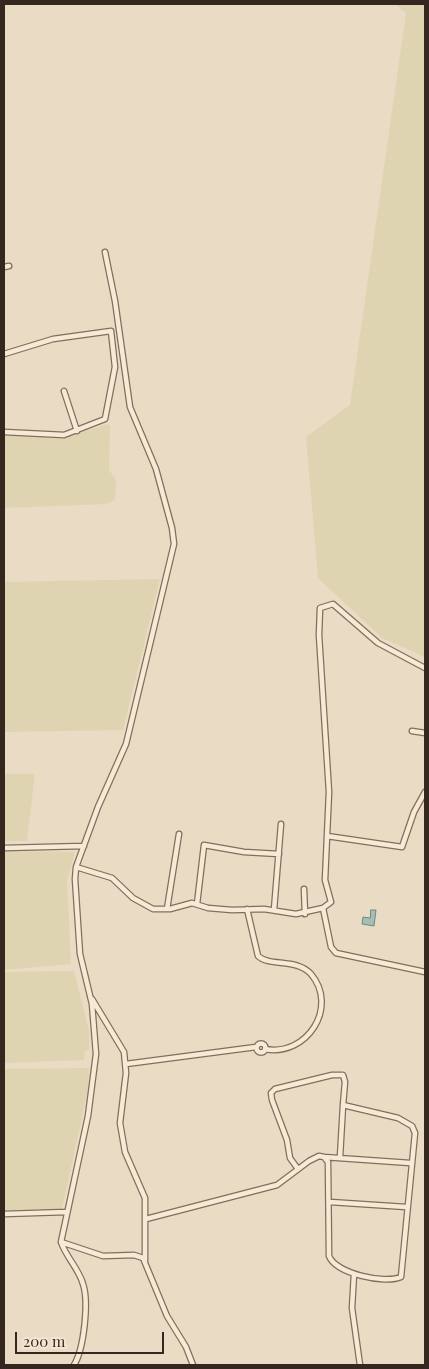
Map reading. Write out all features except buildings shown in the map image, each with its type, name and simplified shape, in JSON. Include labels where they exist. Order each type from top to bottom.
[{"type":"street","points":[[74,1365],[81,1350],[85,1290],[81,1278],[67,1256],[61,1242],[88,1116],[95,1071],[96,1041],[89,994],[80,954],[75,886],[76,867],[126,744],[174,544],[172,528],[156,469],[130,407],[115,301],[105,252]]},
{"type":"street","points":[[4,354],[53,339],[118,329]]},
{"type":"street","points":[[4,432],[64,434],[77,431],[103,420],[107,415],[116,367],[111,331]]},
{"type":"street","points":[[64,391],[77,431]]},
{"type":"street","points":[[76,867],[112,878],[133,898],[148,907],[167,909],[190,903],[208,908],[274,910],[290,914],[304,914],[323,908],[331,902],[325,880],[329,782],[319,635],[320,608],[333,604],[378,643],[425,668]]},
{"type":"street","points":[[412,731],[425,733]]},
{"type":"street","points":[[327,836],[402,847],[414,812],[425,792]]},
{"type":"street","points":[[274,910],[280,824]]},
{"type":"street","points":[[167,909],[179,834]]},
{"type":"street","points":[[197,904],[204,845],[244,852],[279,854]]},
{"type":"street","points":[[4,848],[84,846]]},
{"type":"street","points":[[304,889],[304,914]]},
{"type":"street","points":[[323,908],[332,947],[336,953],[425,972]]},
{"type":"street","points":[[126,1064],[256,1047],[260,1052],[265,1049],[273,1050],[294,1045],[308,1037],[320,1017],[320,996],[314,979],[305,969],[285,962],[264,960],[258,956],[247,909]]},
{"type":"street","points":[[89,994],[118,1042],[126,1064],[120,1123],[121,1135],[129,1161],[143,1192],[146,1219],[146,1262],[167,1316],[186,1347],[193,1365]]},
{"type":"street","points":[[298,1169],[290,1158],[287,1140],[272,1100],[272,1092],[340,1074],[345,1079],[340,1157]]},
{"type":"street","points":[[324,1157],[328,1162],[330,1259],[338,1266],[354,1274],[392,1279],[401,1277],[410,1162],[415,1133],[408,1122],[343,1105]]},
{"type":"street","points":[[146,1219],[270,1187],[281,1183],[315,1158],[340,1157],[410,1162]]},
{"type":"street","points":[[330,1202],[406,1207]]},
{"type":"street","points":[[4,1214],[66,1212]]},
{"type":"street","points":[[61,1242],[104,1256],[138,1255],[146,1262]]},
{"type":"street","points":[[354,1274],[352,1308],[360,1365]]},
{"type":"shaded area","points":[[395,4],[425,4],[425,657],[382,638],[318,578],[306,437],[350,405],[406,13]]},
{"type":"shaded area","points":[[108,424],[110,426],[109,470],[116,480],[115,500],[107,504],[4,508],[4,435],[28,435],[59,439]]},
{"type":"shaded area","points":[[160,579],[123,730],[4,732],[4,582]]},
{"type":"shaded area","points":[[4,774],[35,774],[27,841],[4,841]]},
{"type":"shaded area","points":[[4,851],[75,852],[67,881],[71,964],[4,970]]},
{"type":"shaded area","points":[[371,910],[376,910],[374,926],[362,924],[363,917],[370,918]]},
{"type":"shaded area","points":[[74,971],[89,1031],[89,1050],[85,1051],[84,1060],[4,1063],[4,972]]},
{"type":"shaded area","points":[[89,1068],[88,1090],[62,1209],[4,1210],[4,1069]]}]
